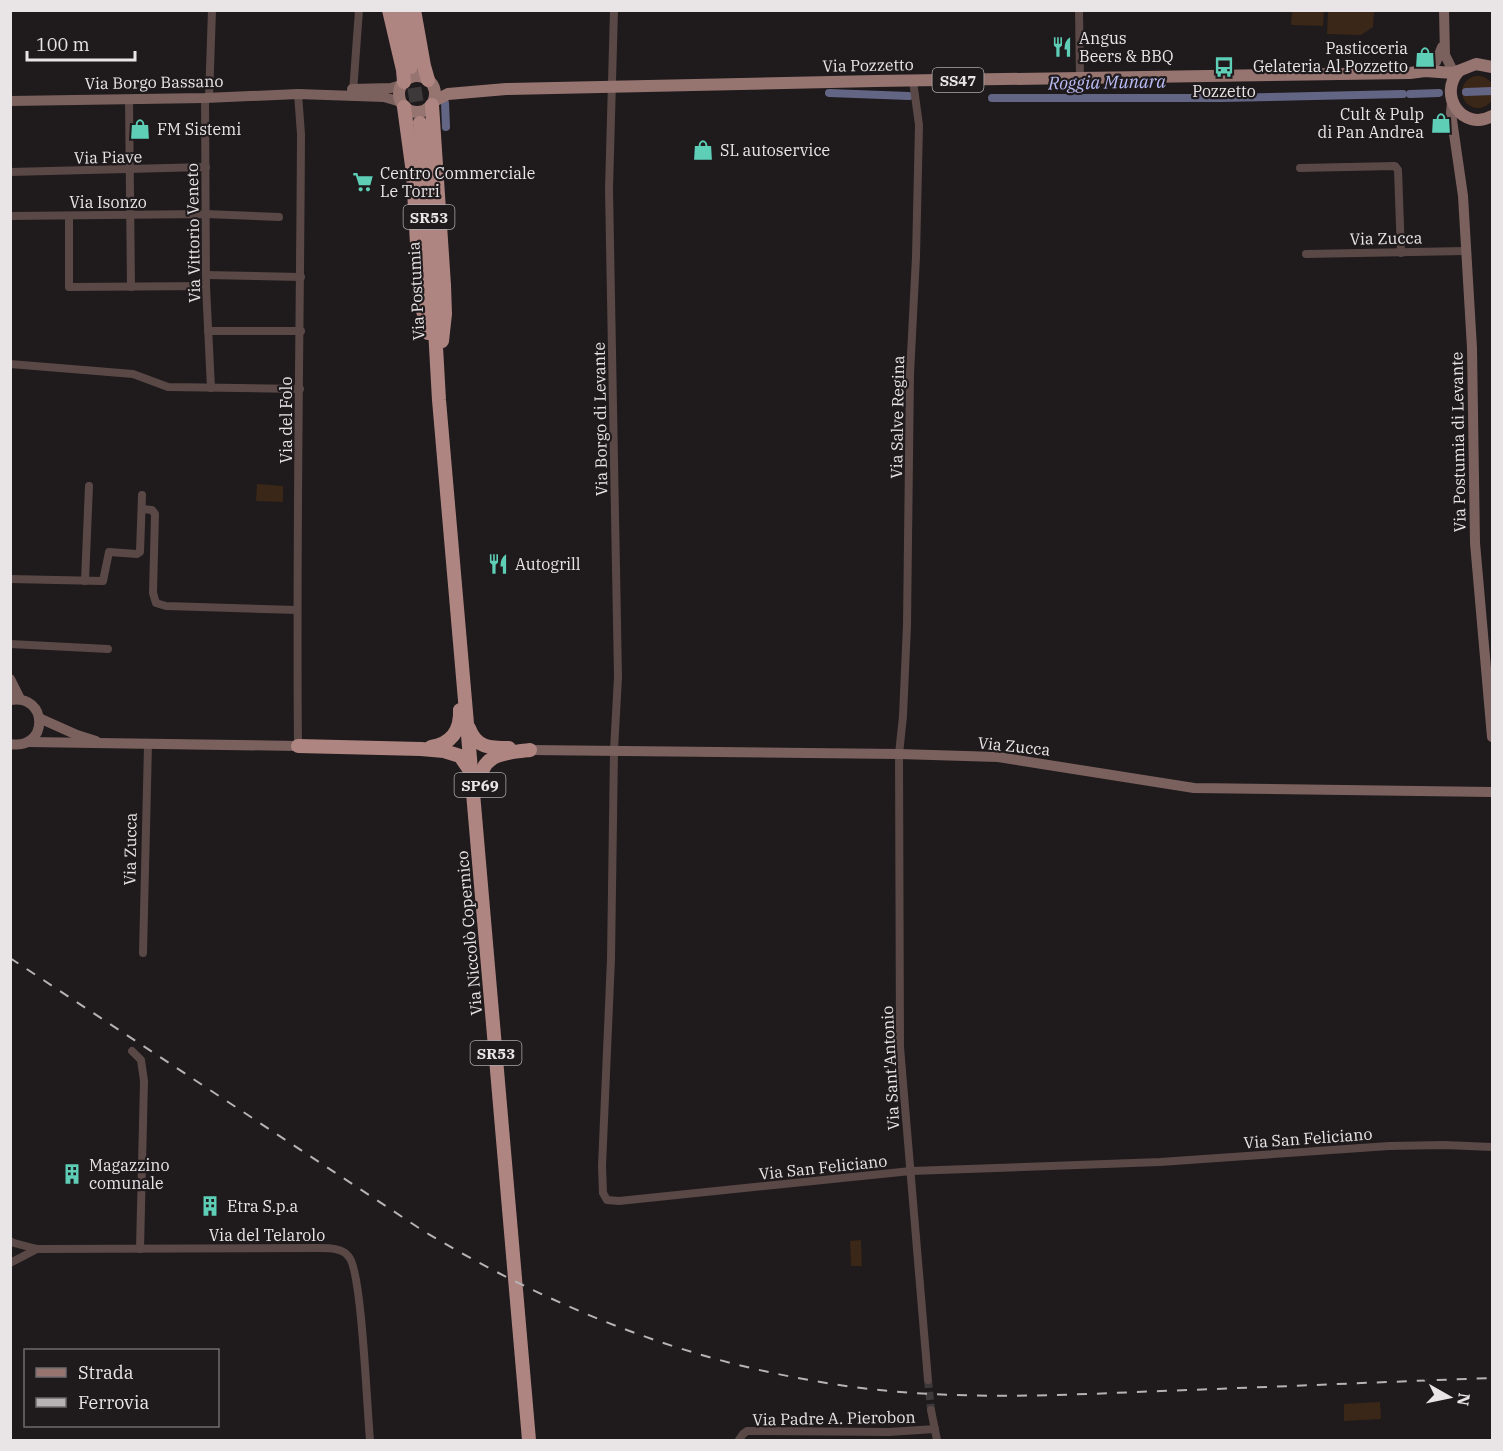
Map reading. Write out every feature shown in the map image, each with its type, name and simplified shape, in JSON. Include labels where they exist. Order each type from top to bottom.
[{"type":"highway","points":[[389,10],[403,70],[403,83]]},
{"type":"highway","points":[[402,10],[411,67]]},
{"type":"highway","points":[[414,10],[424,66],[429,80]]},
{"type":"highway","points":[[433,103],[445,315],[441,346],[439,400]]},
{"type":"highway","points":[[402,104],[413,173],[420,297],[439,400]]},
{"type":"highway","name":"Via Postumia","points":[[420,123],[427,187],[441,422]]},
{"type":"highway","name":"Via Niccolò Copernico","points":[[441,422],[529,1440]]},
{"type":"highway","name":"SP69","points":[[421,748],[445,743],[457,732],[460,717],[457,679],[460,645]]},
{"type":"highway","name":"SP69","points":[[467,721],[474,740],[482,746],[530,750]]},
{"type":"highway","name":"SP69","points":[[298,746],[421,748],[456,753],[464,760],[471,774]]},
{"type":"highway","name":"SP69","points":[[479,856],[482,822],[480,784],[482,767],[485,762],[499,755],[530,750]]},
{"type":"main road","name":"Via Pozzetto","points":[[1410,73],[1437,78],[1446,84],[1456,80],[1476,64],[1492,67]]},
{"type":"main road","name":"Via Pozzetto","points":[[429,80],[456,87],[506,89],[1410,73],[1425,70],[1456,80]]},
{"type":"main road","name":"Via Borgo Bassano","points":[[403,83],[413,76],[429,80]]},
{"type":"main road","points":[[429,80],[435,93],[433,103]]},
{"type":"main road","name":"Via Pozzetto","points":[[1456,80],[1463,116],[1472,119]]},
{"type":"main road","points":[[402,104],[399,91],[403,83]]},
{"type":"main road","name":"Via Pozzetto","points":[[433,103],[448,94],[506,89]]},
{"type":"main road","name":"Via Borgo Bassano","points":[[402,104],[408,110],[418,112],[433,103]]},
{"type":"main road","points":[[1472,119],[1481,120],[1492,116]]},
{"type":"street","name":"Via Vittorio Veneto","points":[[211,388],[205,214],[207,98],[212,10]]},
{"type":"street","points":[[353,93],[359,10]]},
{"type":"street","name":"Via Borgo di Levante","points":[[614,10],[609,189],[618,677],[614,750]]},
{"type":"street","points":[[1079,10],[1080,78]]},
{"type":"street","points":[[1425,70],[1438,60],[1444,45],[1444,10]]},
{"type":"street","points":[[1444,45],[1453,60],[1456,80]]},
{"type":"street","name":"Via Postumia di Levante","points":[[1444,45],[1456,80],[1451,113],[1463,196],[1472,348],[1475,543],[1492,737]]},
{"type":"street","name":"Via Salve Regina","points":[[899,754],[907,625],[910,374],[915,302],[919,125],[913,81]]},
{"type":"street","name":"Via Borgo Bassano","points":[[10,101],[353,93],[391,88],[403,83]]},
{"type":"street","name":"Via Borgo Bassano","points":[[353,93],[384,97],[402,104]]},
{"type":"street","name":"Via del Folo","points":[[298,94],[301,134],[298,746]]},
{"type":"street","points":[[129,99],[131,287]]},
{"type":"street","points":[[1457,146],[1461,128],[1472,119]]},
{"type":"street","points":[[1300,168],[1395,166],[1398,170],[1401,253]]},
{"type":"street","name":"Via Piave","points":[[10,172],[206,167]]},
{"type":"street","name":"Via Isonzo","points":[[10,216],[205,214],[279,217]]},
{"type":"street","points":[[69,216],[69,287],[206,286]]},
{"type":"street","name":"Via Zucca","points":[[1306,254],[1465,251]]},
{"type":"street","points":[[206,276],[301,277]]},
{"type":"street","points":[[208,330],[301,331]]},
{"type":"street","points":[[10,364],[133,374],[168,387],[300,389]]},
{"type":"street","points":[[85,581],[89,486]]},
{"type":"street","points":[[10,579],[104,581],[109,552],[139,554],[142,495]]},
{"type":"street","points":[[142,509],[152,510],[155,514],[153,593],[156,603],[166,606],[297,610]]},
{"type":"street","points":[[10,644],[108,649]]},
{"type":"street","name":"SP69","points":[[10,679],[15,700],[33,706],[39,718],[38,732],[16,746]]},
{"type":"street","name":"SP69","points":[[39,718],[77,735],[108,744]]},
{"type":"street","name":"SP69","points":[[16,746],[108,744],[298,746]]},
{"type":"street","name":"Via Zucca","points":[[143,953],[148,745]]},
{"type":"street","name":"Via Zucca","points":[[530,750],[998,757],[1194,788],[1492,792]]},
{"type":"street","name":"Via San Feliciano","points":[[614,750],[611,959],[603,1193],[607,1200],[619,1201],[911,1171],[1149,1162],[1389,1146],[1492,1147]]},
{"type":"street","name":"Via Sant'Antonio","points":[[899,754],[900,1047],[928,1380]]},
{"type":"street","points":[[132,1051],[141,1060],[144,1081],[140,1249]]},
{"type":"street","points":[[12,1243],[38,1249]]},
{"type":"street","name":"Via del Telarolo","points":[[38,1249],[319,1248],[346,1253],[352,1259],[358,1294],[370,1440]]},
{"type":"street","points":[[12,1261],[38,1249]]},
{"type":"street","points":[[931,1410],[937,1440]]},
{"type":"street","name":"Via Padre A. Pierobon","points":[[739,1440],[747,1431],[858,1432],[935,1429]]},
{"type":"shaded area","points":[[1292,11],[1324,11],[1323,26],[1291,25]]},
{"type":"shaded area","points":[[1328,11],[1374,11],[1373,27],[1361,35],[1327,34]]},
{"type":"shaded area","points":[[1478,76],[1489,81],[1494,92],[1489,103],[1478,108],[1467,103],[1462,92],[1467,81]]},
{"type":"shaded area","points":[[257,484],[283,486],[283,502],[256,501]]},
{"type":"shaded area","points":[[861,1240],[862,1266],[851,1266],[850,1241]]},
{"type":"shaded area","points":[[1380,1402],[1381,1419],[1344,1421],[1344,1404]]},
{"type":"waterway","name":"Roggia Munara","points":[[1466,92],[1492,91]]},
{"type":"waterway","name":"Roggia Munara","points":[[829,93],[909,96]]},
{"type":"waterway","name":"Roggia Munara","points":[[1410,94],[1439,93]]},
{"type":"waterway","name":"Roggia Munara","points":[[992,98],[1221,98],[1403,94]]},
{"type":"waterway","name":"Roggia Munara","points":[[445,103],[446,127]]},
{"type":"tunnel","points":[[411,67],[420,123]]},
{"type":"tunnel","points":[[928,1380],[931,1410]]},
{"type":"railway","points":[[10,958],[425,1232],[470,1258],[516,1282],[610,1324],[708,1357],[758,1370],[853,1387],[897,1392],[985,1396],[1492,1378]]},
{"type":"place","name":"Angus Beers & BBQ","points":[[1062,47]]},
{"type":"place","name":"Pasticceria Gelateria Al Pozzetto","points":[[1425,57]]},
{"type":"place","name":"Pozzetto","points":[[1224,67]]},
{"type":"place","name":"Cult & Pulp di Pan Andrea","points":[[1441,123]]},
{"type":"place","name":"FM Sistemi","points":[[140,129]]},
{"type":"place","name":"SL autoservice","points":[[703,150]]},
{"type":"place","name":"Centro Commerciale Le Torri","points":[[363,182]]},
{"type":"place","name":"Autogrill","points":[[498,564]]},
{"type":"place","name":"Magazzino comunale","points":[[72,1174]]},
{"type":"place","name":"Etra S.p.a","points":[[210,1206]]}]
